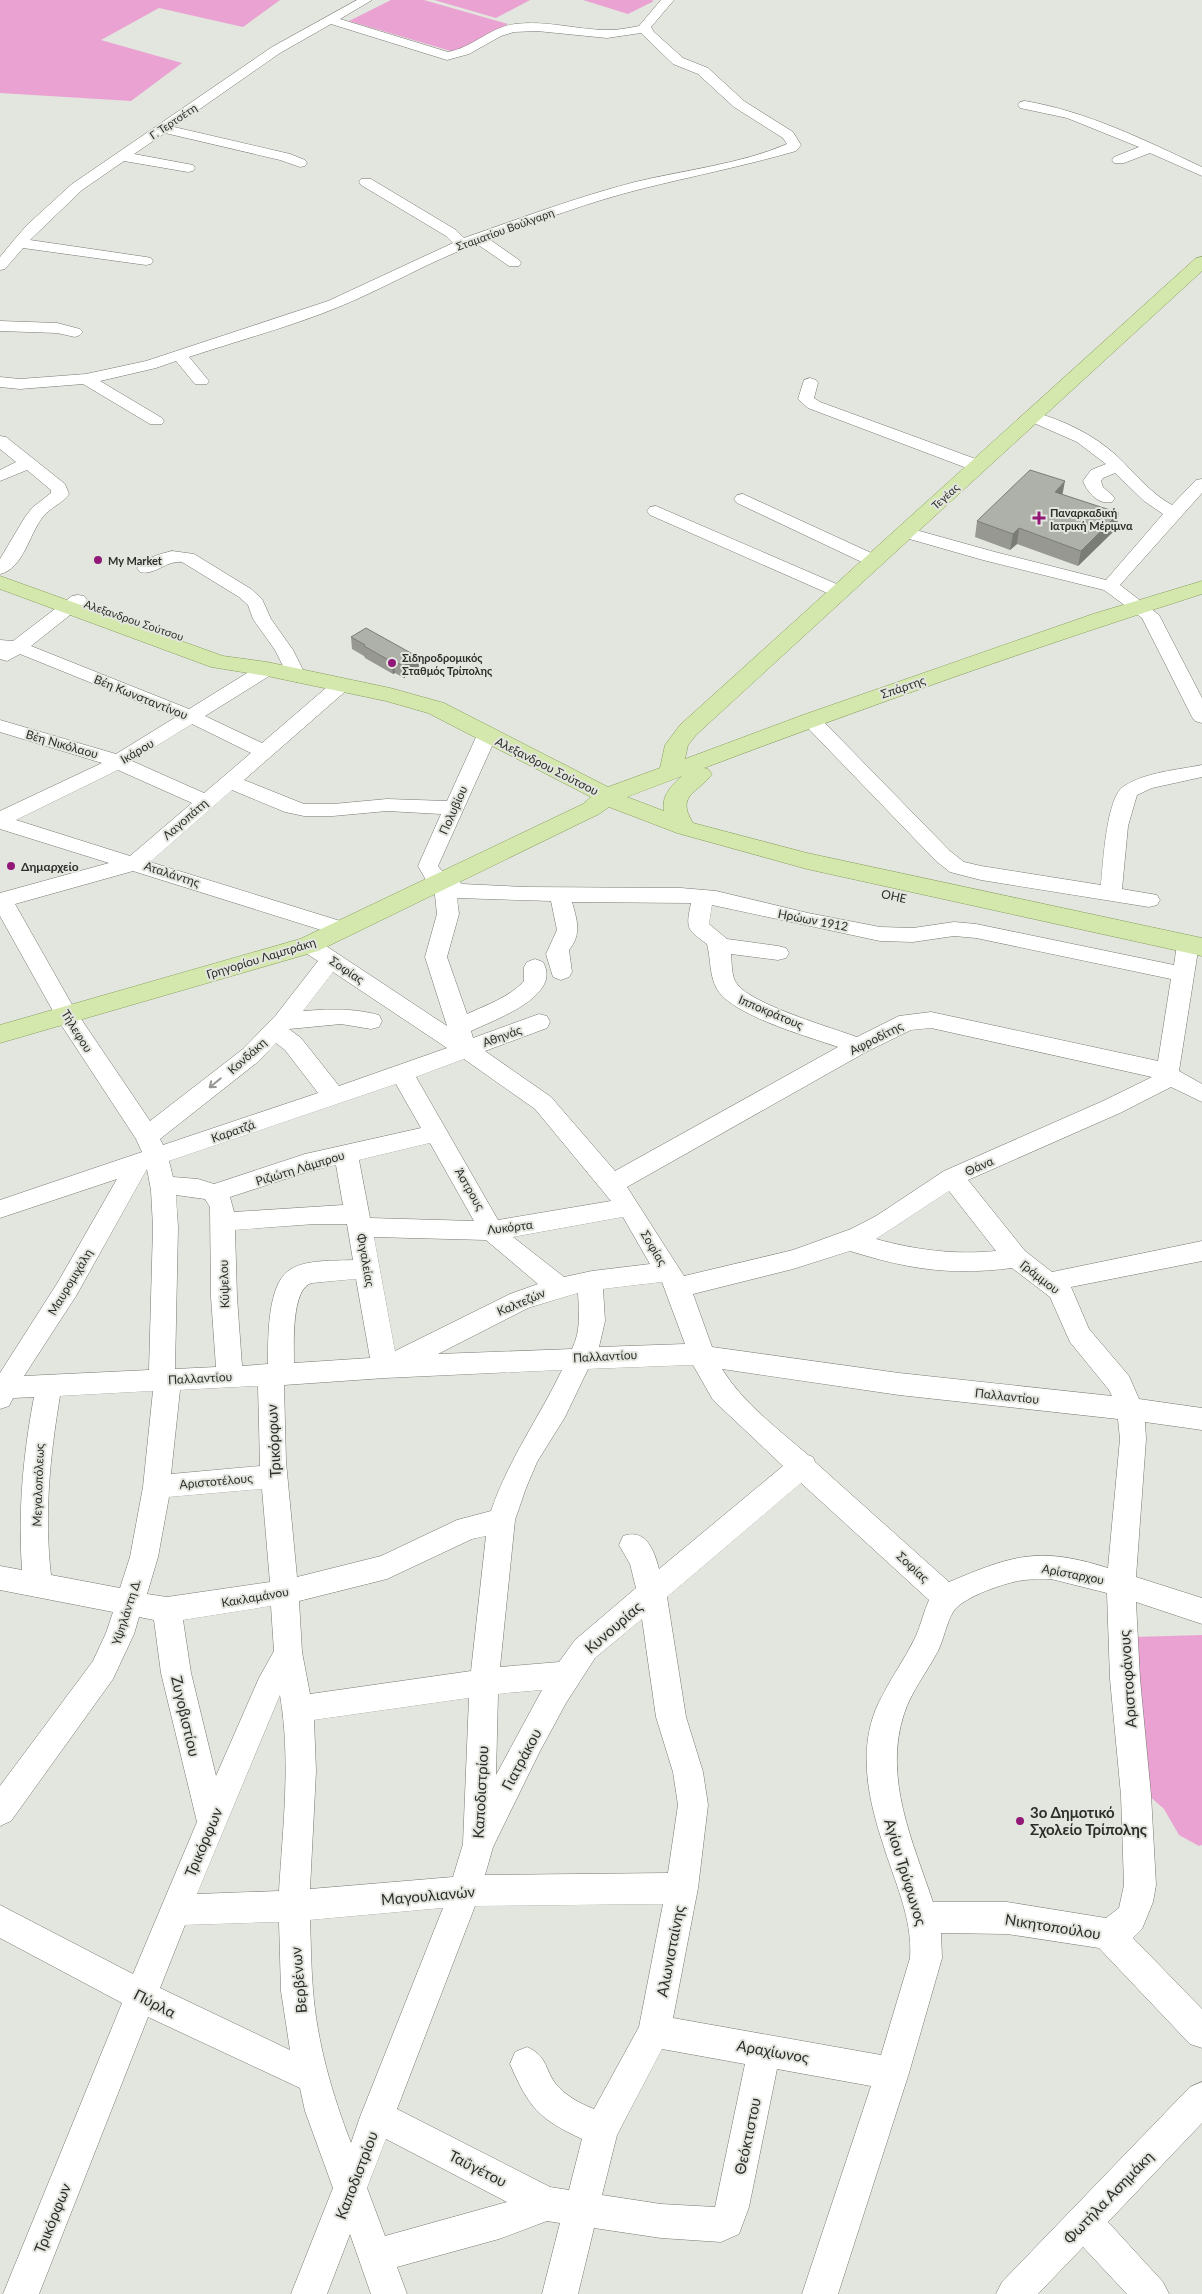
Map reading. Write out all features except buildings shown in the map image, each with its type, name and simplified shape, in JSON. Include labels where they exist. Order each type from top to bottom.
[{"type":"main road","name":"Τεγέας","points":[[670,773],[674,747],[688,730],[1202,262]]},
{"type":"main road","name":"Αλεξανδρου Σούτσου","points":[[0,570],[73,604],[219,662],[390,695],[436,708],[606,803]]},
{"type":"main road","name":"Αλεξανδρου Σούτσου","points":[[0,582],[73,604]]},
{"type":"main road","name":"Σπάρτης","points":[[606,803],[670,773],[722,753],[816,725],[1145,611],[1202,587]]},
{"type":"main road","name":"Σπάρτης","points":[[1145,611],[1202,598]]},
{"type":"main road","name":"Σπάρτης","points":[[606,803],[700,774],[816,725]]},
{"type":"main road","points":[[688,730],[694,744],[703,749],[722,753]]},
{"type":"main road","points":[[686,828],[675,810],[675,797],[685,784],[700,774]]},
{"type":"main road","name":"ΟΗΕ","points":[[606,803],[686,828],[807,861],[1192,957]]},
{"type":"main road","name":"ΟΗΕ","points":[[606,803],[678,842],[798,875],[1192,957]]},
{"type":"main road","name":"Γρηγορίου Λαμπράκη","points":[[0,1034],[309,946],[606,803]]},
{"type":"street","name":"Γ. Τερτσέτη","points":[[0,266],[19,242],[60,201],[276,50],[366,0]]},
{"type":"street","points":[[330,20],[447,56],[461,53],[503,31],[516,28],[542,28],[608,34],[645,29],[668,0]]},
{"type":"street","name":"Σταματίου Βούλγαρη","points":[[0,382],[20,384],[86,379],[121,372],[180,356],[333,304],[373,287],[405,269],[478,238],[596,198],[637,186],[787,150],[794,145],[788,135],[739,104],[703,71],[678,61],[645,29]]},
{"type":"street","points":[[1025,105],[1088,120],[1202,172]]},
{"type":"street","points":[[163,128],[284,157],[300,163]]},
{"type":"street","points":[[1119,160],[1150,148]]},
{"type":"street","points":[[122,156],[188,168]]},
{"type":"street","points":[[366,182],[451,232],[462,244]]},
{"type":"street","points":[[478,238],[514,263]]},
{"type":"street","points":[[19,242],[146,261]]},
{"type":"street","points":[[0,326],[57,328],[75,332]]},
{"type":"street","points":[[180,356],[201,381]]},
{"type":"street","points":[[86,379],[156,421]]},
{"type":"street","points":[[810,382],[806,399],[814,405],[978,466]]},
{"type":"street","points":[[1033,417],[1088,441],[1157,505],[1174,513]]},
{"type":"street","points":[[0,442],[59,488],[60,494],[35,515],[17,549],[0,570]]},
{"type":"street","points":[[0,476],[27,464]]},
{"type":"street","points":[[1106,498],[1094,489],[1092,481],[1097,474],[1117,466]]},
{"type":"street","points":[[1110,586],[1202,484]]},
{"type":"street","points":[[744,499],[874,561]]},
{"type":"street","points":[[656,510],[840,592]]},
{"type":"street","points":[[906,532],[989,556],[1110,586],[1145,611],[1200,710]]},
{"type":"street","points":[[146,568],[172,555],[180,555],[245,593],[256,603],[262,619],[284,650],[297,676]]},
{"type":"street","points":[[0,661],[9,646],[73,604]]},
{"type":"street","name":"Βέη Κωνσταντίνου","points":[[9,646],[192,717],[263,750]]},
{"type":"street","name":"Ικάρου","points":[[0,821],[35,801],[93,776],[118,762],[267,670]]},
{"type":"street","name":"Λαγοπάτη","points":[[1,900],[135,863],[263,750],[341,685]]},
{"type":"street","points":[[816,725],[942,856],[957,867],[981,873],[1149,900]]},
{"type":"street","name":"Βέη Νικόλαου","points":[[0,726],[90,751],[206,801]]},
{"type":"street","name":"Πολυβίου","points":[[444,880],[433,874],[428,866],[487,735]]},
{"type":"street","points":[[1111,894],[1115,850],[1123,806],[1129,791],[1146,783],[1202,771]]},
{"type":"street","points":[[229,781],[292,807],[304,810],[333,810],[386,804],[454,808]]},
{"type":"street","name":"Αταλάντης","points":[[0,821],[342,929]]},
{"type":"street","points":[[444,880],[448,914],[436,957],[462,1038],[532,988],[537,975],[535,967]]},
{"type":"street","name":"Ηρώων 1912","points":[[444,880],[457,891],[560,895],[681,895],[703,897],[880,934],[913,935],[954,929],[1192,957]]},
{"type":"street","points":[[560,895],[568,930],[568,935],[557,949],[557,960],[561,972]]},
{"type":"street","points":[[703,897],[698,923],[699,928],[715,937],[719,945],[778,953]]},
{"type":"street","name":"Τήλεφου","points":[[1,900],[147,1153]]},
{"type":"street","name":"Ιπποκράτους","points":[[719,945],[721,974],[732,995],[790,1022],[858,1046]]},
{"type":"street","name":"Σοφίας","points":[[309,946],[462,1038],[543,1103],[612,1184],[629,1207],[673,1280],[702,1355],[711,1375],[722,1392],[947,1598]]},
{"type":"street","points":[[1168,1073],[1192,957]]},
{"type":"street","name":"Κονδάκη","points":[[147,1153],[280,1026],[331,959]]},
{"type":"street","points":[[334,1096],[280,1026],[340,1016],[371,1021]]},
{"type":"street","name":"Αφροδίτης","points":[[612,1184],[858,1046],[907,1022],[931,1020],[1135,1063],[1168,1073],[1202,1094]]},
{"type":"street","name":"Αθηνάς","points":[[462,1038],[539,1022]]},
{"type":"street","name":"Καρατζά","points":[[0,1209],[147,1153],[334,1096],[402,1073],[462,1038]]},
{"type":"street","name":"Άστρους","points":[[402,1073],[492,1231],[500,1240],[559,1287]]},
{"type":"street","name":"Θάνα","points":[[673,1280],[804,1256],[849,1240],[884,1223],[952,1178],[1142,1092],[1163,1081],[1168,1073]]},
{"type":"street","name":"Ριζιώτη Λάμπρου","points":[[162,1185],[198,1188],[214,1193],[230,1190],[305,1164],[437,1132]]},
{"type":"street","name":"Υψηλάντη Δ.","points":[[0,1811],[103,1670],[120,1634],[144,1557],[157,1487],[165,1380],[166,1230],[162,1185],[147,1153]]},
{"type":"street","name":"Μαυρομιχάλη","points":[[1,1391],[67,1289],[147,1153]]},
{"type":"street","name":"Φιγαλείας","points":[[346,1153],[385,1367]]},
{"type":"street","name":"Γράμμου","points":[[952,1178],[1016,1258],[1060,1291],[1079,1335],[1120,1384],[1130,1409]]},
{"type":"street","name":"Κύψελου","points":[[214,1193],[222,1207],[224,1297],[230,1376]]},
{"type":"street","name":"Λυκόρτα","points":[[222,1222],[315,1215],[492,1231],[629,1207]]},
{"type":"street","points":[[849,1240],[901,1256],[943,1262],[986,1262],[1016,1258]]},
{"type":"street","points":[[1049,1282],[1202,1251]]},
{"type":"street","name":"Τρικόρφων","points":[[21,2294],[174,1910],[268,1687],[288,1652],[271,1426],[285,1305],[292,1284],[296,1278],[307,1274],[367,1269]]},
{"type":"street","name":"Καλτεζών","points":[[385,1367],[518,1302],[559,1287],[590,1281],[673,1280]]},
{"type":"street","name":"Καποδιστρίου","points":[[309,2294],[465,1891],[478,1844],[484,1682],[501,1520],[512,1488],[527,1456],[556,1409],[590,1340],[592,1321],[590,1281]]},
{"type":"street","name":"Παλλαντίου","points":[[1,1391],[49,1385],[670,1354],[702,1355],[899,1384],[1130,1409],[1202,1419]]},
{"type":"street","name":"Μεγαλοπόλεως","points":[[38,1586],[35,1560],[35,1491],[38,1444],[49,1385]]},
{"type":"street","name":"Αριστοφάνους","points":[[1107,1934],[1120,1928],[1131,1918],[1140,1886],[1136,1795],[1125,1680],[1121,1585],[1133,1439],[1130,1409]]},
{"type":"street","name":"Κυνουρίας","points":[[567,1675],[591,1642],[652,1594],[802,1466]]},
{"type":"street","name":"Αριστοτέλους","points":[[157,1487],[274,1476]]},
{"type":"street","name":"Κακλαμάνου","points":[[0,1578],[129,1605],[167,1610],[284,1592],[345,1579],[387,1567],[467,1528],[501,1520]]},
{"type":"street","name":"Αλωνισταίνης","points":[[560,2294],[592,2158],[601,2130],[654,2031],[682,1888],[693,1805],[688,1772],[671,1717],[652,1594],[643,1560],[633,1545]]},
{"type":"street","name":"Αρίσταρχου","points":[[947,1598],[988,1577],[1010,1570],[1030,1567],[1051,1567],[1091,1575],[1202,1611]]},
{"type":"street","name":"Αγίου Τρύφωνος","points":[[820,2294],[892,2073],[926,1958],[927,1943],[922,1917],[887,1810],[882,1772],[882,1743],[890,1710],[928,1641],[940,1609],[947,1598]]},
{"type":"street","name":"Ζυγοβιστίου","points":[[167,1610],[176,1674],[212,1821]]},
{"type":"street","name":"Βερβένων","points":[[288,1652],[298,1709],[301,1771],[294,1906],[297,1991],[306,2050],[322,2111],[389,2294]]},
{"type":"street","points":[[298,1709],[484,1682],[567,1675]]},
{"type":"street","name":"Γιατράκου","points":[[478,1844],[567,1675]]},
{"type":"street","name":"Μαγουλιανών","points":[[174,1910],[294,1906],[465,1891],[682,1888]]},
{"type":"street","name":"Νικητοπούλου","points":[[922,1917],[1007,1918],[1107,1934],[1202,2032]]},
{"type":"street","name":"Πύρλα","points":[[0,1921],[140,1996],[314,2078]]},
{"type":"street","name":"Αραχίωνος","points":[[654,2031],[765,2049],[892,2073]]},
{"type":"street","name":"Θεόκτιστου","points":[[727,2222],[765,2049]]},
{"type":"street","points":[[527,2064],[544,2096],[568,2115],[601,2130]]},
{"type":"street","name":"Φωτήλα Ασημάκη","points":[[1014,2294],[1202,2099]]},
{"type":"street","name":"Ταΰγέτου","points":[[377,2117],[547,2204],[661,2221],[721,2225],[727,2222]]},
{"type":"street","points":[[375,2256],[499,2222],[547,2204]]},
{"type":"street","points":[[1084,2222],[1151,2294]]},
{"type":"shaded area","points":[[0,0],[280,0],[243,27],[159,8],[101,40],[182,63],[131,101],[0,93]]},
{"type":"shaded area","points":[[391,0],[424,0],[508,24],[454,52],[349,21]]},
{"type":"shaded area","points":[[434,0],[530,0],[496,18]]},
{"type":"shaded area","points":[[583,0],[651,0],[654,1],[628,14]]},
{"type":"shaded area","points":[[1202,1635],[1202,1845],[1199,1846],[1179,1835],[1164,1809],[1146,1793],[1134,1637]]},
{"type":"place","name":"Παναρκαδική Ιατρική Μέριμνα","points":[[1039,518]]},
{"type":"place","name":"My Market","points":[[98,560]]},
{"type":"place","name":"Σιδηροδρομικός Σταθμός Τρίπολης","points":[[392,663]]},
{"type":"place","name":"Δημαρχείο","points":[[11,866]]},
{"type":"place","name":"3ο Δημοτικό Σχολείο Τρίπολης","points":[[1020,1821]]}]
